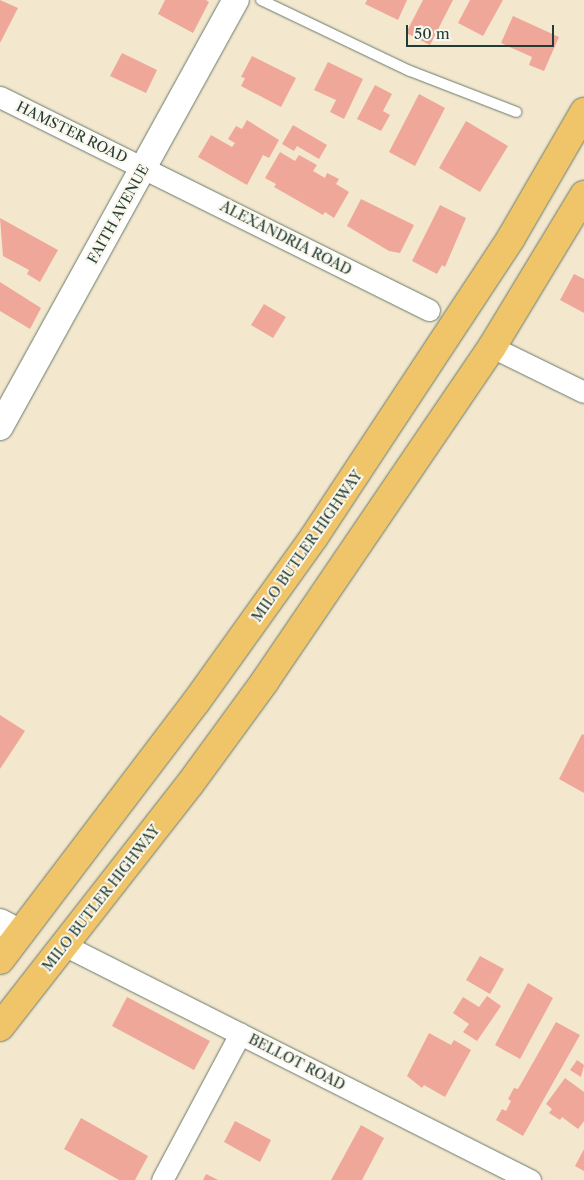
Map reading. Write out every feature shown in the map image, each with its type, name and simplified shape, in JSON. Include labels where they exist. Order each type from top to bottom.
[{"type":"main road","name":"MILO BUTLER HIGHWAY","points":[[0,960],[10,927],[190,710],[314,537],[505,247],[584,112]]},
{"type":"main road","name":"MILO BUTLER HIGHWAY","points":[[0,1027],[190,784],[265,682],[492,347],[584,195]]},
{"type":"street","name":"FAITH AVENUE","points":[[0,427],[236,0]]},
{"type":"street","name":"HAMSTER ROAD","points":[[0,98],[144,167]]},
{"type":"street","name":"ALEXANDRIA ROAD","points":[[144,167],[429,310]]},
{"type":"street","points":[[492,347],[584,392]]},
{"type":"street","name":"BELLOT ROAD","points":[[64,945],[530,1180]]},
{"type":"street","points":[[162,1180],[240,1034]]},
{"type":"lane","points":[[261,0],[410,71],[516,112]]},
{"type":"building","points":[[0,0],[18,8],[0,43]]},
{"type":"building","points":[[165,0],[206,0],[209,2],[193,33],[158,14]]},
{"type":"building","points":[[367,0],[407,0],[398,20],[365,4]]},
{"type":"building","points":[[423,0],[453,0],[430,45],[406,33]]},
{"type":"building","points":[[470,0],[503,0],[483,36],[458,23]]},
{"type":"building","points":[[513,16],[559,37],[544,71],[529,65],[532,57],[501,43]]},
{"type":"building","points":[[122,53],[157,70],[146,93],[110,76]]},
{"type":"building","points":[[252,56],[296,78],[281,107],[241,86],[245,78],[241,77]]},
{"type":"building","points":[[328,62],[363,79],[344,119],[330,112],[336,100],[314,90]]},
{"type":"building","points":[[375,85],[392,94],[383,111],[390,115],[381,131],[357,119]]},
{"type":"building","points":[[419,94],[445,108],[415,166],[389,152]]},
{"type":"building","points":[[247,120],[279,140],[269,158],[263,155],[247,185],[198,157],[211,135],[232,147],[235,143],[228,139],[236,126],[242,129]]},
{"type":"building","points":[[466,121],[508,146],[480,192],[439,168]]},
{"type":"building","points":[[293,125],[327,145],[319,159],[297,146],[294,151],[282,144]]},
{"type":"building","points":[[280,152],[295,161],[299,155],[317,165],[313,171],[325,178],[327,173],[339,179],[336,184],[349,192],[334,218],[325,212],[323,215],[274,187],[276,184],[265,178]]},
{"type":"building","points":[[361,199],[414,225],[400,253],[389,251],[347,226]]},
{"type":"building","points":[[440,205],[466,218],[445,267],[442,265],[437,274],[412,261]]},
{"type":"building","points":[[0,218],[58,250],[40,282],[27,274],[29,270],[3,256]]},
{"type":"building","points":[[574,274],[584,279],[584,313],[560,300]]},
{"type":"building","points":[[0,282],[41,308],[30,329],[0,311]]},
{"type":"building","points":[[264,304],[286,317],[273,338],[251,325]]},
{"type":"building","points":[[0,715],[25,731],[0,769]]},
{"type":"building","points":[[582,734],[584,735],[584,793],[559,779]]},
{"type":"building","points":[[480,956],[504,969],[490,994],[466,980]]},
{"type":"building","points":[[528,983],[553,998],[520,1059],[495,1045]]},
{"type":"building","points":[[487,996],[501,1006],[477,1041],[463,1032],[469,1024],[453,1013],[463,997],[479,1007]]},
{"type":"building","points":[[127,997],[210,1041],[194,1070],[112,1026]]},
{"type":"building","points":[[556,1022],[580,1035],[523,1136],[496,1120],[502,1109],[506,1111],[511,1101],[508,1099],[514,1088],[518,1089]]},
{"type":"building","points":[[429,1033],[451,1045],[454,1040],[471,1050],[445,1097],[424,1085],[422,1088],[407,1076]]},
{"type":"building","points":[[577,1060],[584,1065],[581,1077],[570,1070]]},
{"type":"building","points":[[565,1078],[584,1092],[584,1121],[578,1129],[562,1117],[560,1120],[549,1113],[552,1109],[546,1104]]},
{"type":"building","points":[[81,1118],[148,1156],[135,1180],[119,1180],[64,1149]]},
{"type":"building","points":[[235,1121],[271,1140],[260,1162],[224,1142]]},
{"type":"building","points":[[361,1125],[384,1138],[362,1180],[331,1180]]},
{"type":"building","points":[[584,1149],[584,1171],[575,1166]]},
{"type":"building","points":[[206,1174],[218,1180],[203,1180]]}]
